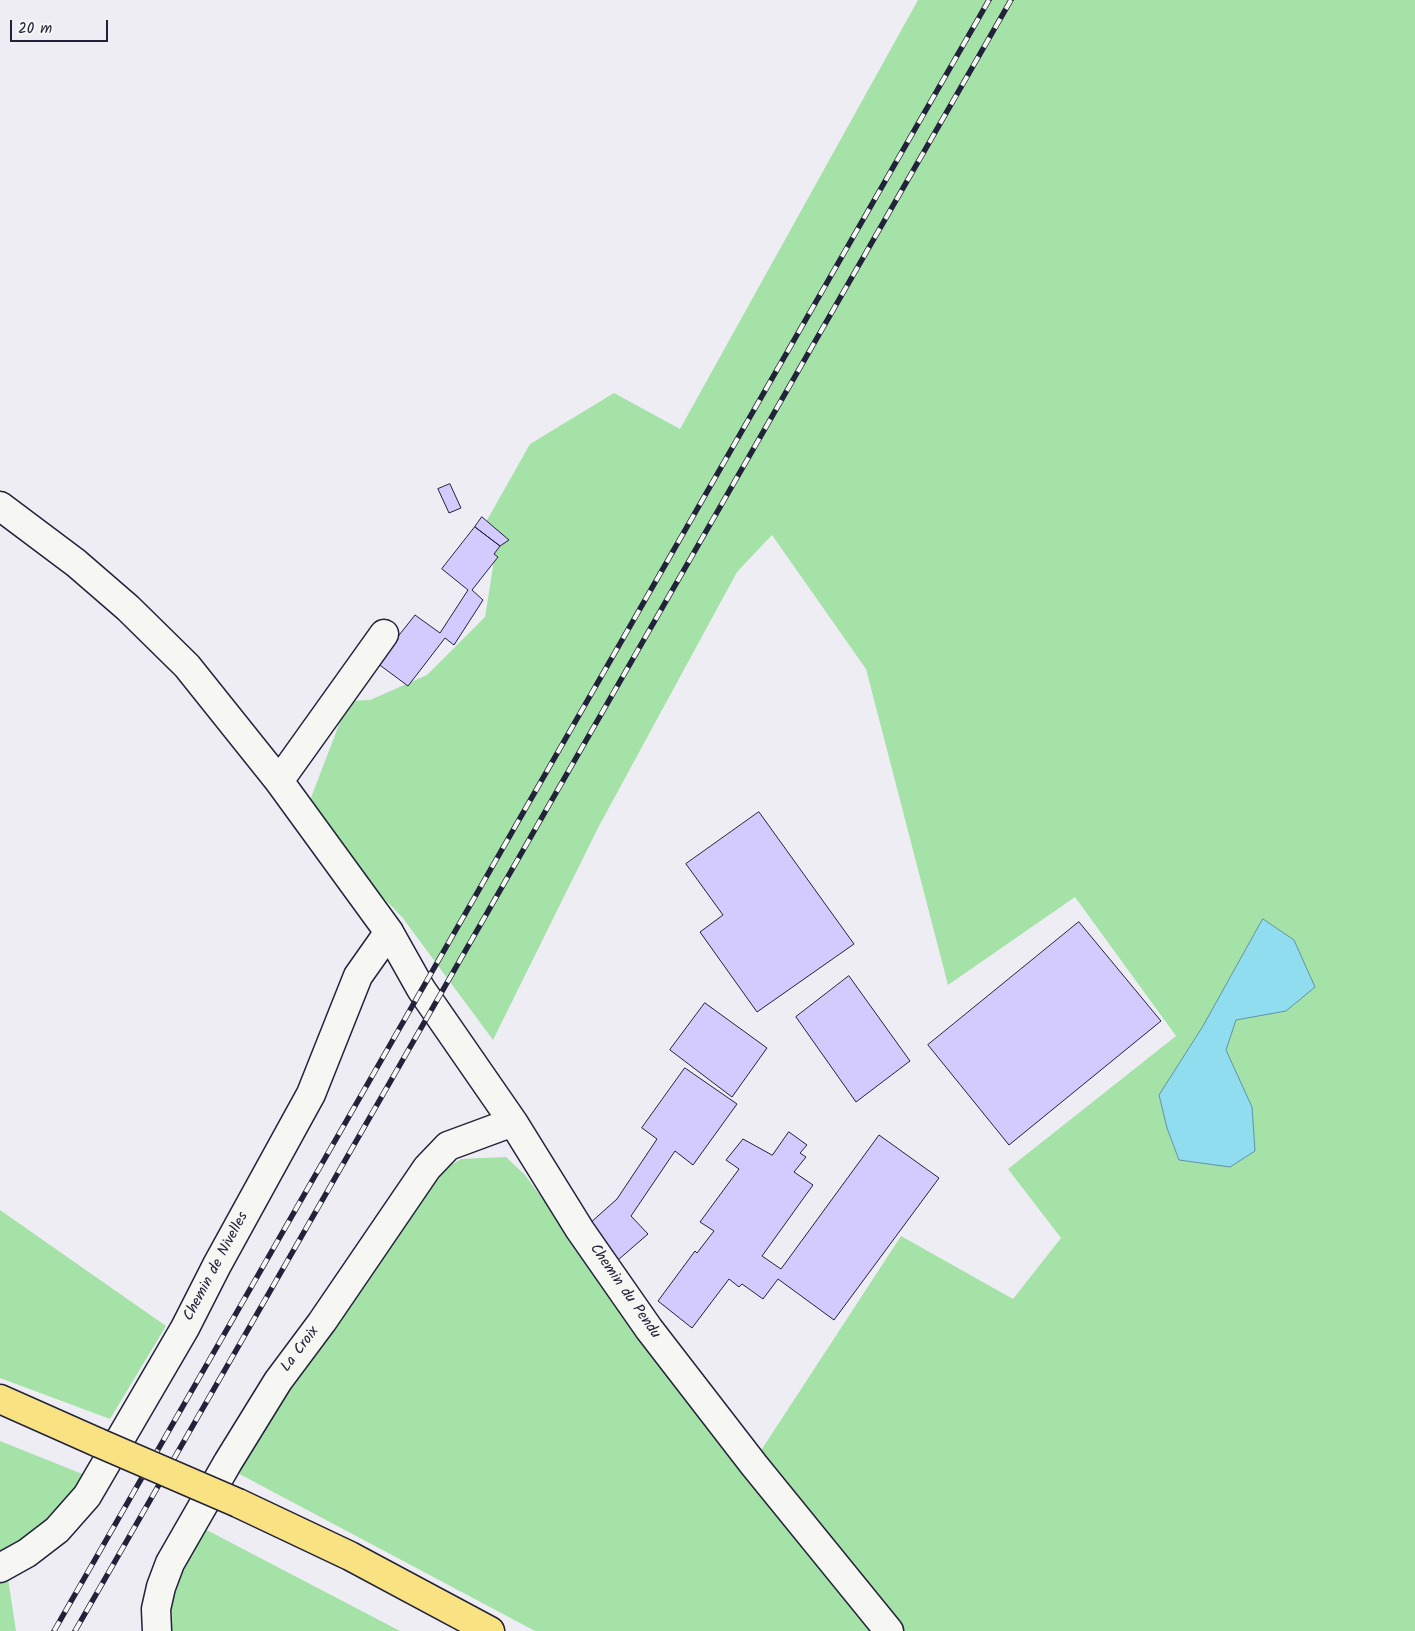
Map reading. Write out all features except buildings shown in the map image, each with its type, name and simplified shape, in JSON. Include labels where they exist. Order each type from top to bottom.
[{"type":"highway","points":[[0,1399],[238,1503],[350,1556],[490,1631]]},
{"type":"street","name":"Chemin du Pendu","points":[[0,506],[76,563],[128,608],[187,666],[278,781],[389,932],[425,995],[513,1122],[580,1230],[649,1329],[754,1465],[889,1631]]},
{"type":"street","points":[[278,781],[384,634]]},
{"type":"street","name":"Chemin de Nivelles","points":[[0,1568],[27,1553],[57,1530],[87,1496],[185,1328],[217,1265],[311,1094],[358,976],[389,932]]},
{"type":"street","name":"La Croix","points":[[157,1631],[158,1602],[170,1563],[223,1470],[278,1381],[322,1322],[427,1168],[448,1146],[513,1122]]},
{"type":"green space","points":[[918,0],[1415,0],[1415,1631],[901,1631],[758,1455],[901,1236],[1013,1299],[1061,1238],[1008,1169],[1176,1036],[1075,897],[948,985],[866,669],[772,535],[737,572],[599,826],[493,1040],[402,917],[304,816],[348,701],[370,700],[427,675],[485,617],[495,554],[482,529],[530,444],[614,393],[680,429]]},
{"type":"green space","points":[[506,1157],[525,1175],[731,1456],[874,1631],[535,1631],[230,1469],[432,1176],[461,1159]]},
{"type":"green space","points":[[0,1210],[166,1326],[110,1419],[0,1378]]},
{"type":"green space","points":[[0,1441],[85,1475],[76,1490],[46,1525],[0,1560]]},
{"type":"green space","points":[[201,1527],[400,1631],[167,1631],[166,1597]]},
{"type":"green space","points":[[6,1565],[16,1631],[0,1631],[0,1568]]},
{"type":"water","points":[[1263,919],[1294,940],[1315,987],[1286,1011],[1236,1020],[1226,1050],[1252,1107],[1255,1151],[1230,1167],[1179,1160],[1167,1128],[1159,1095],[1203,1026]]},
{"type":"railway","points":[[54,1631],[989,0]]},
{"type":"railway","points":[[75,1631],[1011,0]]}]
